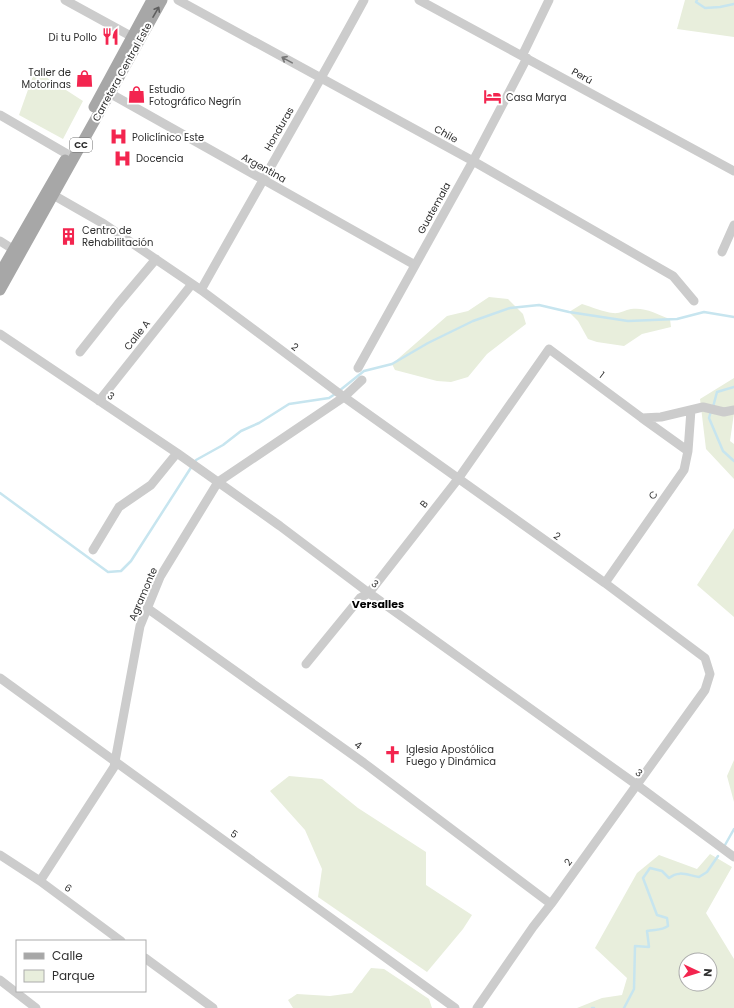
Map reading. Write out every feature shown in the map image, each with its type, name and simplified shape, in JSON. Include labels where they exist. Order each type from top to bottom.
[{"type":"main road","name":"Carretera Central Este","points":[[136,38],[152,0]]},
{"type":"main road","name":"Carretera Central Este","points":[[0,290],[17,252],[136,38],[162,0]]},
{"type":"main road","name":"Carretera Central Este","points":[[0,273],[17,252]]},
{"type":"street","points":[[65,0],[136,38]]},
{"type":"street","name":"Chile","points":[[178,0],[473,161],[673,276],[694,301]]},
{"type":"street","name":"Honduras","points":[[201,290],[322,79],[364,0]]},
{"type":"street","name":"Perú","points":[[419,0],[433,4],[525,57],[734,171]]},
{"type":"street","name":"Guatemala","points":[[358,368],[473,161],[525,57],[549,0]]},
{"type":"street","name":"Argentina","points":[[106,92],[415,265]]},
{"type":"street","points":[[0,115],[71,157]]},
{"type":"street","name":"2","points":[[50,194],[104,224],[201,290],[344,397],[605,583],[705,658],[710,674],[705,690],[552,904],[533,927],[477,1008]]},
{"type":"street","points":[[722,252],[734,225]]},
{"type":"street","points":[[0,241],[17,252]]},
{"type":"street","points":[[80,352],[156,259]]},
{"type":"street","name":"Calle A","points":[[99,401],[192,284]]},
{"type":"street","name":"3","points":[[0,334],[218,482],[369,594],[637,785],[734,857]]},
{"type":"street","name":"1","points":[[549,349],[688,451]]},
{"type":"street","name":"B","points":[[306,664],[360,598],[369,594],[458,479],[549,349]]},
{"type":"street","name":"Agramonte","points":[[40,881],[114,767],[114,760],[140,626],[160,577],[218,482],[344,397],[362,380]]},
{"type":"street","points":[[642,418],[661,417],[703,407],[724,412],[734,410]]},
{"type":"street","name":"C","points":[[605,583],[684,470],[688,451],[691,410]]},
{"type":"street","points":[[93,550],[119,507],[150,485],[177,453]]},
{"type":"street","name":"4","points":[[147,608],[364,763],[552,904]]},
{"type":"street","name":"5","points":[[0,678],[455,1008]]},
{"type":"street","name":"6","points":[[0,855],[40,881],[120,940]]},
{"type":"street","points":[[146,959],[213,1008]]},
{"type":"street","points":[[0,980],[36,1008]]},
{"type":"green space","points":[[685,0],[734,0],[734,37],[677,29]]},
{"type":"green space","points":[[35,70],[83,101],[63,139],[19,115]]},
{"type":"green space","points":[[489,297],[508,299],[523,314],[526,324],[487,354],[468,377],[451,382],[437,381],[395,370],[392,364],[447,316],[468,311]]},
{"type":"green space","points":[[582,304],[601,311],[613,313],[631,309],[646,310],[670,319],[671,327],[642,334],[624,346],[597,342],[588,339],[578,321],[569,312]]},
{"type":"green space","points":[[734,378],[734,413],[730,441],[734,444],[734,479],[706,449],[700,399]]},
{"type":"green space","points":[[734,528],[734,617],[697,585]]},
{"type":"green space","points":[[734,760],[734,802],[727,776]]},
{"type":"green space","points":[[289,776],[322,779],[358,808],[426,852],[426,885],[472,915],[463,929],[427,972],[318,897],[322,869],[305,830],[270,791]]},
{"type":"green space","points":[[710,854],[732,867],[706,913],[734,959],[734,1008],[577,1008],[602,998],[622,995],[627,978],[595,948],[637,873],[659,855],[697,869]]},
{"type":"green space","points":[[371,968],[384,969],[429,999],[432,1008],[293,1008],[288,1000],[297,994],[330,996],[352,993]]},
{"type":"waterway","points":[[697,0],[696,2],[705,8],[734,4]]},
{"type":"waterway","points":[[339,391],[364,371],[392,364],[428,343],[473,321],[510,308],[539,305],[569,312],[628,321],[677,319],[704,312],[734,317]]},
{"type":"waterway","points":[[713,407],[717,392],[734,387]]},
{"type":"waterway","points":[[195,462],[223,445],[241,431],[259,423],[289,404],[329,398],[335,394]]},
{"type":"waterway","points":[[711,411],[709,418],[723,451],[734,461]]},
{"type":"waterway","points":[[0,493],[108,572],[121,571],[131,561],[192,466]]},
{"type":"waterway","points":[[725,845],[734,829]]},
{"type":"waterway","points":[[624,1008],[634,989],[635,946],[649,947],[647,931],[665,928],[668,926],[667,918],[657,915],[643,878],[650,868],[662,871],[669,878],[676,874],[687,874],[699,877],[707,872],[718,856]]},
{"type":"place","name":"Di tu Pollo","points":[[110,37]]},
{"type":"place","name":"Taller de Motorinas","points":[[84,78]]},
{"type":"place","name":"Estudio Fotográfico Negrín","points":[[136,95]]},
{"type":"place","name":"Casa Marya","points":[[493,97]]},
{"type":"place","name":"Policlínico Este","points":[[119,137]]},
{"type":"place","name":"Docencia","points":[[123,158]]},
{"type":"place","name":"Centro de Rehabilitación","points":[[69,236]]},
{"type":"place","name":"Iglesia Apostólica Fuego y Dinámica","points":[[393,755]]},
{"type":"district","name":"Versalles","points":[[378,604]]}]
